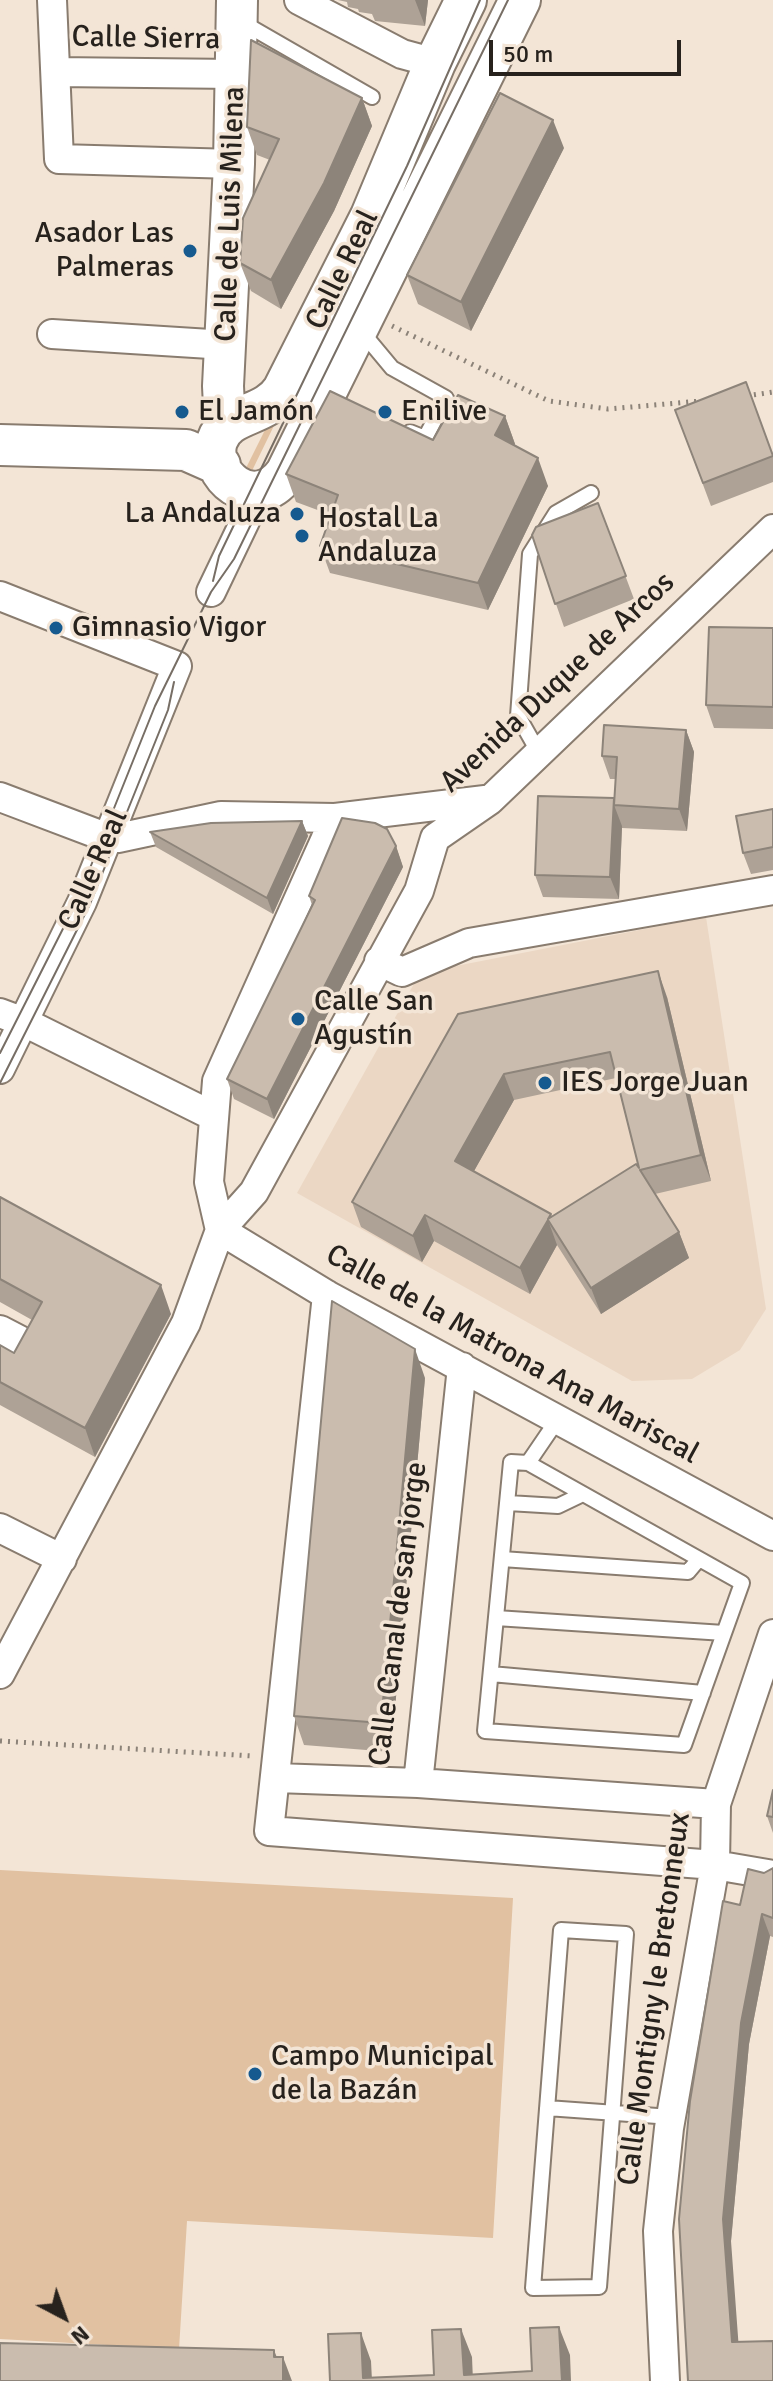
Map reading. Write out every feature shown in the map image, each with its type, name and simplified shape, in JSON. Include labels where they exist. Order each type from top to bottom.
[{"type":"street","points":[[52,0],[59,159],[234,164]]},
{"type":"street","points":[[299,0],[402,54],[435,63]]},
{"type":"street","name":"Calle Real","points":[[211,592],[258,494],[276,487],[332,399],[362,320],[520,0]]},
{"type":"street","name":"Calle Real","points":[[219,430],[270,407],[283,390],[371,216],[460,5]]},
{"type":"street","name":"Calle de Luis Milena","points":[[219,430],[234,164],[237,10]]},
{"type":"street","name":"Calle Sierra","points":[[56,72],[236,74]]},
{"type":"street","points":[[52,334],[226,345]]},
{"type":"street","points":[[0,445],[219,430],[235,487],[258,494]]},
{"type":"street","name":"Avenida Duque de Arcos","points":[[220,1230],[254,1192],[419,891],[435,838],[490,800],[773,529]]},
{"type":"street","name":"Calle Real","points":[[0,596],[177,666],[110,837],[12,1017],[0,1069]]},
{"type":"street","points":[[0,797],[110,837],[221,816],[335,818],[490,800]]},
{"type":"street","points":[[0,1674],[186,1323],[220,1230],[209,1182],[217,1081],[335,818]]},
{"type":"street","points":[[379,961],[402,972],[469,943],[773,890]]},
{"type":"street","points":[[12,1017],[213,1116]]},
{"type":"street","name":"Calle de la Matrona Ana Mariscal","points":[[220,1230],[327,1295],[773,1536]]},
{"type":"street","points":[[327,1295],[269,1831],[715,1865],[773,1875]]},
{"type":"street","points":[[0,1330],[25,1343]]},
{"type":"street","name":"Calle Canal de san jorge","points":[[277,1768],[418,1783],[462,1367]]},
{"type":"street","points":[[0,1528],[62,1559]]},
{"type":"street","name":"Calle Montigny le Bretonneux","points":[[665,2381],[657,2278],[658,2231],[671,2117],[715,1865],[716,1804],[773,1634]]},
{"type":"street","points":[[418,1783],[716,1804]]},
{"type":"lane","points":[[237,10],[372,97]]},
{"type":"lane","points":[[362,320],[392,368],[446,398],[425,438],[396,426]]},
{"type":"lane","points":[[539,753],[518,716],[530,554],[556,513],[591,493]]},
{"type":"lane","points":[[528,1463],[558,1419]]},
{"type":"lane","points":[[511,1462],[528,1463],[583,1494],[742,1583],[684,1745],[485,1731],[511,1462]]},
{"type":"lane","points":[[508,1503],[558,1506],[583,1494]]},
{"type":"lane","points":[[502,1559],[688,1572],[699,1559]]},
{"type":"lane","points":[[496,1618],[724,1633]]},
{"type":"lane","points":[[491,1674],[703,1693]]},
{"type":"lane","points":[[561,1930],[626,1934],[599,2287],[533,2288],[547,2108],[561,1930]]},
{"type":"lane","points":[[547,2108],[671,2117]]},
{"type":"path","points":[[362,320],[549,401],[608,409],[704,401]]},
{"type":"path","points":[[732,398],[773,392]]},
{"type":"path","points":[[0,1741],[277,1768]]},
{"type":"shaded area","points":[[286,401],[249,477],[243,474],[266,428]]},
{"type":"shaded area","name":"IES Jorge Juan","points":[[706,917],[766,1309],[740,1350],[692,1379],[632,1381],[297,1193],[420,973]]},
{"type":"shaded area","points":[[0,1870],[513,1898],[493,2238],[187,2221],[179,2349],[0,2339]]},
{"type":"building","points":[[251,40],[362,98],[324,183],[271,280],[240,263],[243,218],[279,139],[247,127]]},
{"type":"building","points":[[500,93],[553,120],[461,302],[407,275]]},
{"type":"building","points":[[746,382],[773,456],[703,483],[675,410]]},
{"type":"building","points":[[330,391],[433,440],[458,395],[505,416],[495,435],[538,458],[478,583],[320,546],[338,495],[286,474]]},
{"type":"building","points":[[598,503],[626,576],[555,604],[532,535],[536,527]]},
{"type":"building","points":[[709,627],[773,628],[773,707],[706,705]]},
{"type":"building","points":[[604,725],[686,730],[679,809],[614,805],[617,757],[602,756]]},
{"type":"building","points":[[538,796],[614,798],[610,877],[535,875]]},
{"type":"building","points":[[773,809],[773,847],[743,853],[736,816]]},
{"type":"building","points":[[342,818],[375,823],[387,829],[396,846],[267,1099],[227,1079],[315,900],[309,896]]},
{"type":"building","points":[[302,821],[267,898],[150,832],[211,823]]},
{"type":"building","points":[[658,971],[701,1155],[640,1170],[679,1232],[591,1288],[548,1220],[520,1268],[425,1215],[413,1236],[352,1202],[458,1014]],"holes":[[[610,1052],[639,1168],[636,1164],[548,1219],[551,1214],[455,1161],[504,1074]]]},
{"type":"building","points":[[0,1197],[161,1285],[85,1428],[0,1382],[0,1345],[14,1353],[42,1302],[0,1279]]},
{"type":"building","points":[[332,1301],[415,1349],[381,1723],[294,1716]]},
{"type":"building","points":[[773,1790],[773,1817],[767,1816]]},
{"type":"building","points":[[773,1868],[773,1918],[762,1914],[741,2023],[723,2219],[732,2342],[773,2341],[773,2381],[688,2381],[679,2219],[690,2101],[723,1901],[740,1905],[748,1869],[764,1873]]},
{"type":"building","points":[[559,2327],[562,2381],[330,2381],[328,2334],[361,2333],[363,2378],[434,2375],[432,2330],[461,2329],[464,2375],[532,2371],[530,2328]]},
{"type":"building","points":[[0,2343],[274,2350],[274,2357],[283,2357],[283,2381],[0,2381]]},
{"type":"tram line","points":[[213,581],[219,556],[407,166],[480,0]]},
{"type":"tram line","points":[[0,1053],[76,903],[155,706],[211,592],[234,559],[508,0]]},
{"type":"tram line","points":[[0,1083],[90,904],[168,710],[174,682]]},
{"type":"place","name":"Asador Las Palmeras","points":[[190,251]]},
{"type":"place","name":"El Jamón","points":[[182,412]]},
{"type":"place","name":"Enilive","points":[[385,412]]},
{"type":"place","name":"La Andaluza","points":[[297,514]]},
{"type":"place","name":"Hostal La Andaluza","points":[[302,536]]},
{"type":"place","name":"Gimnasio Vigor","points":[[56,628]]},
{"type":"place","name":"Calle San Agustín","points":[[298,1019]]},
{"type":"place","name":"IES Jorge Juan","points":[[545,1083]]},
{"type":"place","name":"Campo Municipal de la Bazán","points":[[255,2074]]}]
